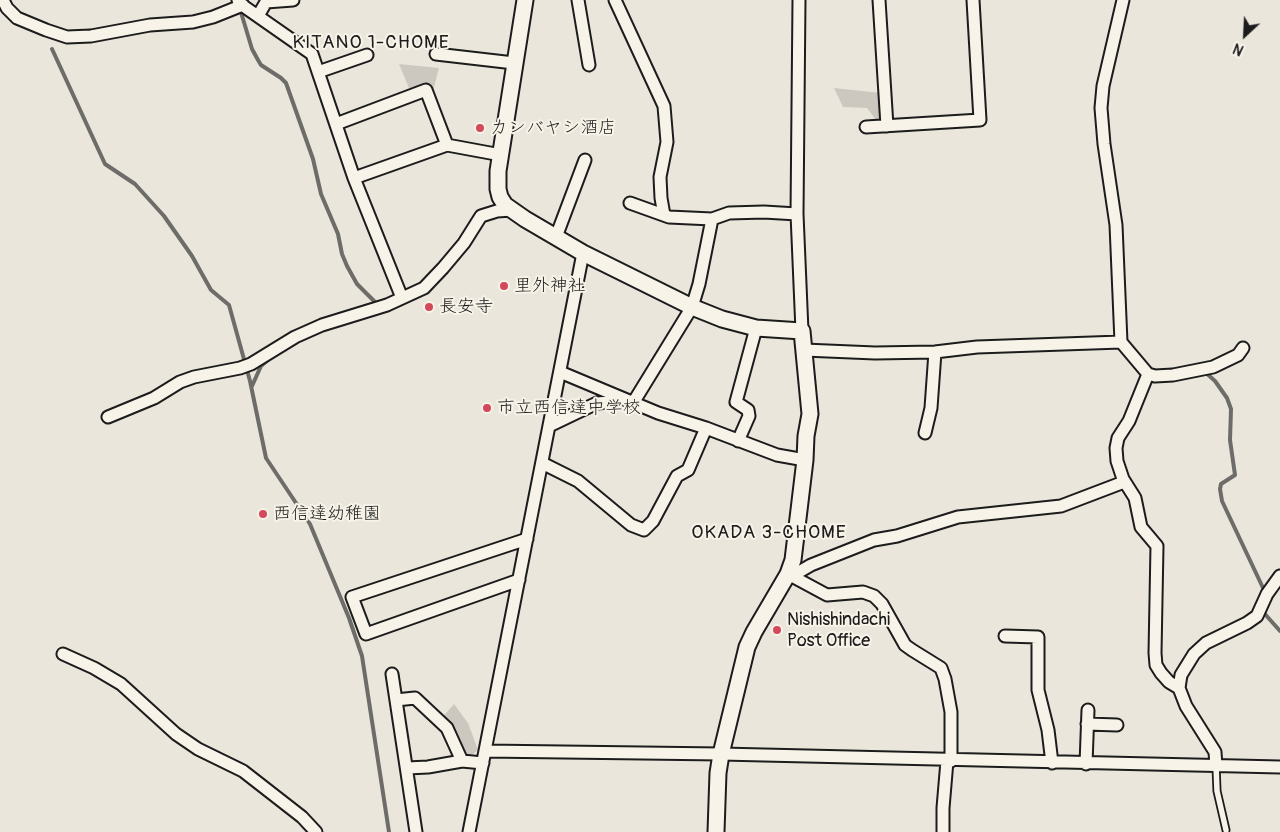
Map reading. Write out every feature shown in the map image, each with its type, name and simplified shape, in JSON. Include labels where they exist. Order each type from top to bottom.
[{"type":"main road","points":[[524,0],[498,171],[498,189],[500,197],[506,205],[584,253],[692,307],[722,319],[756,328],[802,331],[810,414],[793,560],[790,575],[754,632],[748,647],[721,754],[718,773],[716,832]]},
{"type":"street","points":[[3,0],[7,8],[17,18],[68,37],[91,36],[150,25],[194,22],[213,17],[241,3],[312,54],[354,178],[402,298]]},
{"type":"street","points":[[258,16],[266,2],[293,0]]},
{"type":"street","points":[[578,0],[589,65]]},
{"type":"street","points":[[615,0],[664,106],[668,142],[660,178],[660,198],[664,215]]},
{"type":"street","points":[[799,0],[797,214],[802,331]]},
{"type":"street","points":[[879,0],[887,126]]},
{"type":"street","points":[[866,127],[980,120],[974,0]]},
{"type":"street","points":[[1124,0],[1103,86],[1101,108],[1116,225],[1121,342],[1148,374],[1154,376],[1173,375],[1213,367],[1238,355],[1243,348]]},
{"type":"street","points":[[318,72],[367,54]]},
{"type":"street","points":[[436,54],[514,63]]},
{"type":"street","points":[[336,124],[426,90],[447,145]]},
{"type":"street","points":[[354,178],[447,145],[500,155]]},
{"type":"street","points":[[556,237],[585,160]]},
{"type":"street","points":[[630,203],[669,217],[712,219],[729,213],[764,212],[797,214]]},
{"type":"street","points":[[108,417],[154,398],[180,382],[251,364],[295,337],[322,325],[387,305],[424,288],[464,243],[481,216],[497,211],[512,210]]},
{"type":"street","points":[[633,403],[692,307],[699,284],[712,219]]},
{"type":"street","points":[[469,832],[584,253]]},
{"type":"street","points":[[738,440],[749,416],[748,410],[736,402],[756,328]]},
{"type":"street","points":[[804,350],[875,353],[935,352],[977,347],[1121,342]]},
{"type":"street","points":[[925,433],[931,408],[935,352]]},
{"type":"street","points":[[560,372],[658,413],[706,428],[777,456],[805,460]]},
{"type":"street","points":[[1148,374],[1129,421],[1118,438],[1116,461],[1124,482],[1135,498],[1141,527],[1157,546],[1156,665],[1169,682],[1179,688]]},
{"type":"street","points":[[549,426],[597,403],[610,402],[621,398]]},
{"type":"street","points":[[542,463],[578,481],[631,525],[644,530],[653,521],[677,476],[688,470],[706,428]]},
{"type":"street","points":[[790,575],[874,540],[898,536],[958,517],[1061,506],[1124,482]]},
{"type":"street","points":[[519,580],[366,634],[352,597],[527,539]]},
{"type":"street","points":[[790,575],[827,595],[863,592],[874,596],[882,604],[905,645],[941,668],[951,712],[949,761],[943,808],[943,832]]},
{"type":"street","points":[[1216,766],[1215,752],[1186,706],[1179,688],[1182,675],[1194,654],[1206,643],[1247,623],[1257,616],[1267,594],[1280,576]]},
{"type":"street","points":[[1005,636],[1038,637],[1038,690],[1048,730],[1052,763]]},
{"type":"street","points":[[63,654],[94,668],[121,684],[176,734],[198,749],[243,771],[302,817],[316,832]]},
{"type":"street","points":[[392,674],[416,832]]},
{"type":"street","points":[[396,700],[415,698],[447,728],[462,761]]},
{"type":"street","points":[[1086,764],[1088,710]]},
{"type":"street","points":[[1088,724],[1117,726]]},
{"type":"street","points":[[406,768],[428,767],[484,757],[721,754],[949,761],[1280,767]]},
{"type":"lane","points":[[1216,766],[1217,792],[1226,830]]},
{"type":"shaded area","points":[[399,64],[439,68],[432,95],[411,93]]},
{"type":"shaded area","points":[[834,88],[881,93],[882,115],[879,124],[867,108],[843,107]]},
{"type":"shaded area","points":[[454,704],[468,723],[478,750],[472,755],[465,756],[461,744],[457,746],[442,718]]},
{"type":"waterway","points":[[240,9],[252,49],[261,65],[286,83],[313,159],[321,194],[338,234],[342,254],[357,284],[375,302],[375,307]]},
{"type":"waterway","points":[[52,49],[105,164],[135,184],[164,216],[192,256],[211,290],[229,305],[250,381],[266,458],[310,524],[349,618],[362,656],[389,832]]},
{"type":"waterway","points":[[252,386],[261,366],[269,359]]},
{"type":"waterway","points":[[1205,372],[1215,381],[1227,398],[1231,409],[1230,440],[1235,475],[1221,484],[1222,501],[1264,590],[1264,594]]},
{"type":"waterway","points":[[1264,609],[1264,613],[1280,631]]},
{"type":"place","name":"カンバヤシ酒店","points":[[480,128]]},
{"type":"place","name":"里外神社","points":[[504,286]]},
{"type":"place","name":"長安寺","points":[[429,307]]},
{"type":"place","name":"市立西信達中学校","points":[[487,408]]},
{"type":"place","name":"西信達幼稚園","points":[[263,514]]},
{"type":"place","name":"Nishishindachi Post Office","points":[[777,630]]},
{"type":"district","name":"KITANO 1-CHOME","points":[[371,43]]},
{"type":"district","name":"OKADA 3-CHOME","points":[[769,533]]}]
